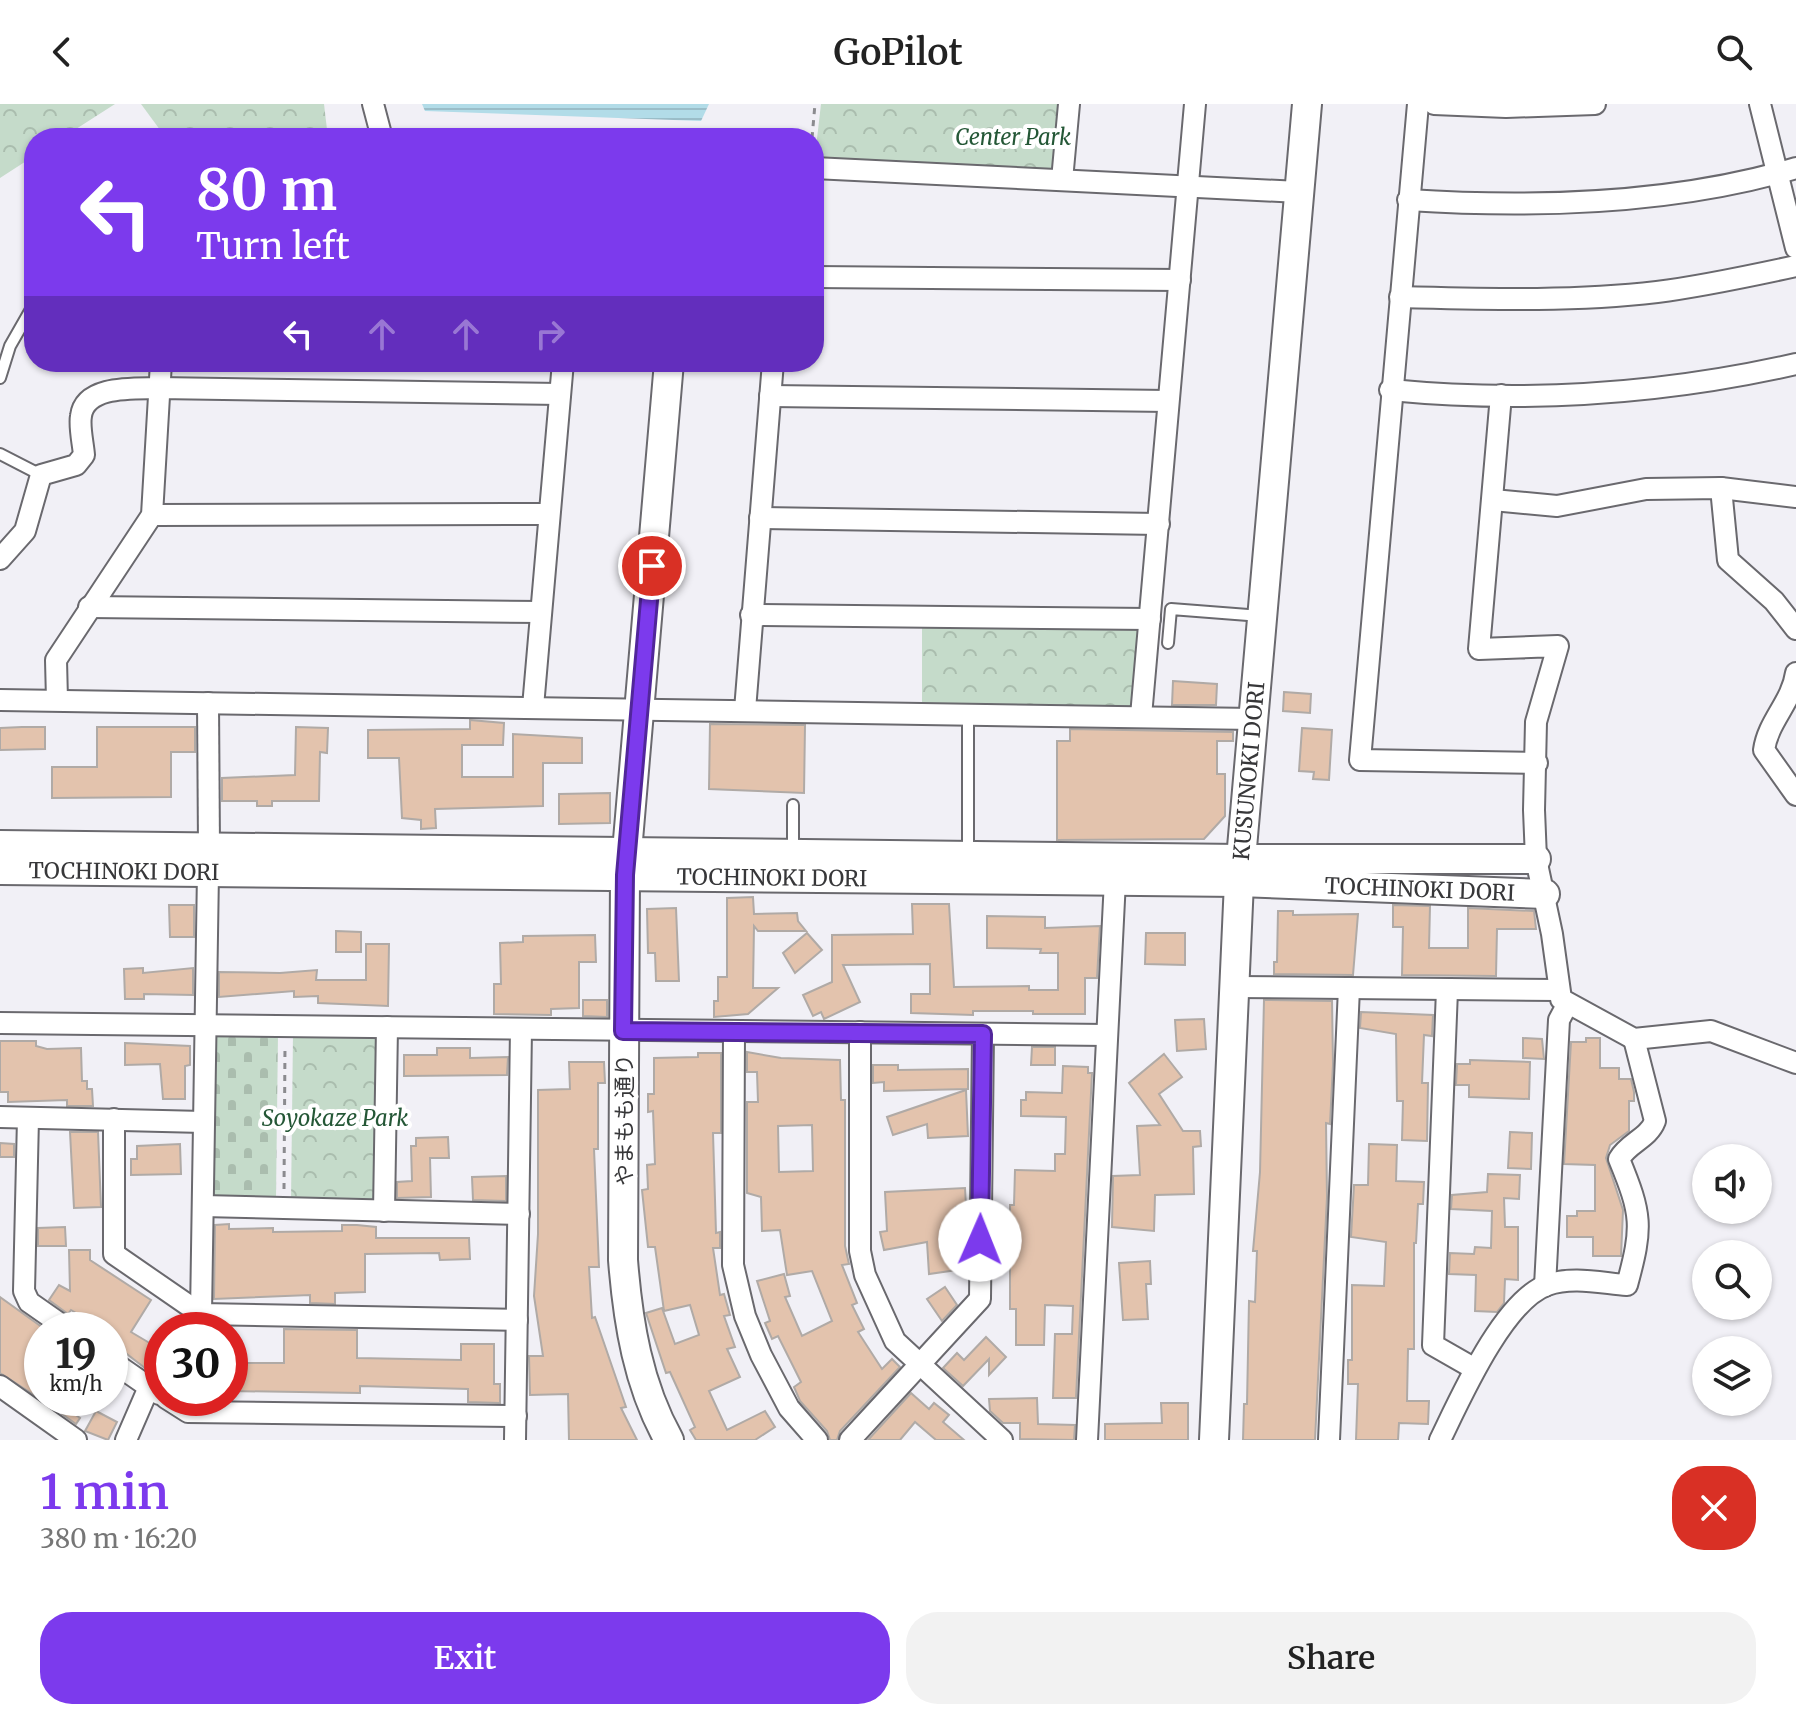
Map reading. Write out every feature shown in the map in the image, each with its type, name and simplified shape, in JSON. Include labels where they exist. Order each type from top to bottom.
[{"type":"street","points":[[373,104],[379,128]]},
{"type":"street","points":[[1062,180],[1069,104]]},
{"type":"street","points":[[1141,716],[1195,104]]},
{"type":"street","name":"KUSUNOKI DORI","points":[[1214,1440],[1240,870],[1307,104]]},
{"type":"street","points":[[1418,104],[1390,390],[1360,760],[1537,763]]},
{"type":"street","points":[[1434,104],[1506,107],[1595,104]]},
{"type":"street","points":[[1760,104],[1787,171],[1796,248]]},
{"type":"street","points":[[824,168],[1299,192]]},
{"type":"street","points":[[1408,200],[1482,205],[1563,203],[1625,198],[1787,171]]},
{"type":"street","points":[[1400,297],[1513,300],[1654,293],[1796,266]]},
{"type":"street","points":[[824,277],[1180,280]]},
{"type":"street","points":[[1390,390],[1451,395],[1637,390],[1796,364]]},
{"type":"street","points":[[57,700],[56,660],[152,515],[160,372]]},
{"type":"street","points":[[533,707],[562,372]]},
{"type":"street","name":"やまもも通り","points":[[668,372],[626,863],[623,1260],[627,1307],[640,1371],[669,1440]]},
{"type":"street","points":[[745,710],[772,372]]},
{"type":"street","points":[[0,559],[25,531],[41,475],[76,465],[84,455],[81,415],[86,404],[109,390],[159,388],[560,394]]},
{"type":"street","points":[[1501,395],[1479,649],[1558,646],[1536,722],[1536,859],[1545,894],[1562,998],[1545,1286]]},
{"type":"street","points":[[770,396],[1168,401]]},
{"type":"street","points":[[1493,500],[1557,506],[1646,489],[1721,488],[1796,497]]},
{"type":"street","points":[[1721,488],[1728,560],[1774,601],[1796,629]]},
{"type":"street","points":[[152,515],[549,514]]},
{"type":"street","points":[[760,518],[1159,524]]},
{"type":"street","points":[[1774,601],[1796,603]]},
{"type":"street","points":[[89,607],[541,612]]},
{"type":"street","points":[[751,615],[1150,619]]},
{"type":"street","points":[[1796,673],[1794,686],[1767,731],[1764,750],[1796,795]]},
{"type":"street","points":[[0,700],[1254,719]]},
{"type":"street","points":[[197,1312],[203,1206],[208,703]]},
{"type":"street","name":"TOCHINOKI DORI","points":[[0,845],[208,859],[626,863],[1115,880],[1240,870],[1536,859]]},
{"type":"street","name":"TOCHINOKI DORI","points":[[626,863],[793,853],[968,855],[1240,870],[1545,894]]},
{"type":"street","name":"TOCHINOKI DORI","points":[[0,870],[208,859]]},
{"type":"street","points":[[1087,1440],[1115,880]]},
{"type":"street","points":[[1235,987],[1447,990],[1562,998],[1634,1039],[1711,1031],[1795,1061]]},
{"type":"street","points":[[1329,1440],[1349,988]]},
{"type":"street","points":[[1447,990],[1433,1345],[1475,1369]]},
{"type":"street","points":[[0,1023],[1106,1035]]},
{"type":"street","points":[[384,1211],[387,1027]]},
{"type":"street","points":[[515,1440],[521,1029]]},
{"type":"street","points":[[734,1031],[733,1265],[745,1316],[761,1355],[789,1408],[817,1440]]},
{"type":"street","points":[[860,1032],[860,1251],[865,1275],[889,1332],[919,1366],[1002,1440]]},
{"type":"street","points":[[850,1440],[980,1299],[983,1034]]},
{"type":"street","points":[[1440,1440],[1475,1369],[1521,1300],[1545,1286],[1567,1280],[1627,1285],[1640,1237],[1637,1205],[1619,1159],[1626,1148],[1650,1132],[1655,1121],[1634,1039]]},
{"type":"street","points":[[0,1117],[203,1122]]},
{"type":"street","points":[[28,1118],[24,1291],[29,1302],[43,1312]]},
{"type":"street","points":[[114,1119],[114,1254],[184,1312]]},
{"type":"street","points":[[203,1206],[519,1214]]},
{"type":"street","points":[[248,1322],[517,1320]]},
{"type":"street","points":[[0,1386],[76,1440]]},
{"type":"street","points":[[248,1413],[516,1416]]},
{"type":"street","points":[[126,1440],[144,1415]]},
{"type":"lane","points":[[0,378],[10,346],[24,322]]},
{"type":"lane","points":[[0,454],[41,475]]},
{"type":"lane","points":[[1168,643],[1171,609],[1263,616]]},
{"type":"lane","points":[[968,714],[968,855]]},
{"type":"lane","points":[[793,805],[793,853]]},
{"type":"path","points":[[813,128],[815,104]]},
{"type":"path","points":[[284,1209],[285,1026]]},
{"type":"green space","points":[[0,104],[115,104],[78,128],[24,128],[24,162],[0,178]]},
{"type":"green space","points":[[141,104],[324,104],[327,128],[159,128]]},
{"type":"green space","name":"Center Park","points":[[821,104],[1062,104],[1057,166],[1049,173],[824,162],[824,128],[818,128]]},
{"type":"green space","points":[[922,627],[1140,628],[1132,711],[922,708]]},
{"type":"green space","points":[[214,1034],[278,1034],[276,1197],[213,1197]]},
{"type":"green space","name":"Soyokaze Park","points":[[293,1034],[379,1035],[377,1202],[291,1201]]},
{"type":"water","points":[[422,104],[709,104],[701,121],[425,111]]},
{"type":"building","points":[[1173,681],[1217,684],[1216,705],[1172,705]]},
{"type":"building","points":[[1284,692],[1311,694],[1310,713],[1283,711]]},
{"type":"building","points":[[470,720],[504,723],[503,745],[462,745],[462,777],[513,777],[513,734],[582,738],[582,763],[543,763],[543,806],[435,809],[436,828],[421,829],[421,820],[402,818],[399,758],[368,758],[368,730],[470,729]]},
{"type":"building","points":[[710,724],[805,725],[804,793],[709,789]]},
{"type":"building","points":[[45,727],[45,749],[0,750],[0,728]]},
{"type":"building","points":[[97,727],[195,727],[195,752],[171,752],[171,797],[52,798],[52,767],[97,767]]},
{"type":"building","points":[[296,727],[328,728],[327,753],[320,752],[319,801],[272,801],[272,806],[257,806],[257,801],[222,801],[222,778],[295,775]]},
{"type":"building","points":[[1302,728],[1332,730],[1329,780],[1313,779],[1314,772],[1299,771]]},
{"type":"building","points":[[1070,729],[1233,732],[1233,741],[1217,741],[1217,774],[1225,774],[1225,816],[1204,839],[1057,840],[1057,741],[1070,741]]},
{"type":"building","points":[[610,793],[610,823],[559,824],[559,794]]},
{"type":"building","points":[[753,897],[754,914],[797,913],[798,921],[806,931],[758,931],[754,926],[753,988],[778,988],[748,1014],[714,1017],[718,977],[727,977],[727,898]]},
{"type":"building","points":[[912,904],[949,904],[954,987],[1029,986],[1029,990],[1058,990],[1058,953],[1040,953],[1041,949],[987,948],[987,916],[1045,917],[1045,928],[1100,926],[1097,978],[1085,978],[1085,1014],[1033,1014],[1033,1011],[973,1011],[973,1015],[911,1013],[911,994],[930,994],[930,964],[843,965],[860,1002],[824,1019],[821,1012],[813,1016],[803,995],[832,982],[832,935],[913,934]]},
{"type":"building","points":[[169,905],[194,905],[194,937],[170,937]]},
{"type":"building","points":[[1393,905],[1430,906],[1429,948],[1468,948],[1468,908],[1534,911],[1536,929],[1497,929],[1496,976],[1402,975],[1403,927],[1393,927]]},
{"type":"building","points":[[676,908],[679,981],[656,981],[655,953],[648,953],[647,909]]},
{"type":"building","points":[[1278,911],[1293,911],[1293,915],[1358,914],[1353,975],[1274,974]]},
{"type":"building","points":[[336,931],[361,932],[361,952],[336,952]]},
{"type":"building","points":[[807,933],[822,950],[795,973],[783,953]]},
{"type":"building","points":[[1146,933],[1185,933],[1185,965],[1145,964]]},
{"type":"building","points":[[595,935],[596,962],[579,962],[579,1008],[551,1009],[551,1015],[494,1014],[494,984],[501,984],[500,943],[523,942],[523,936]]},
{"type":"building","points":[[366,944],[389,944],[388,1006],[318,1003],[318,996],[294,997],[294,991],[219,997],[219,972],[317,970],[316,980],[366,980]]},
{"type":"building","points":[[143,968],[143,973],[193,968],[193,995],[144,994],[144,999],[125,999],[124,969]]},
{"type":"building","points":[[583,1000],[607,1000],[607,1017],[583,1016]]},
{"type":"building","points":[[1264,1000],[1332,1001],[1333,1064],[1330,1124],[1326,1123],[1327,1197],[1315,1440],[1243,1440],[1244,1404],[1247,1404],[1249,1301],[1255,1302],[1257,1251],[1253,1251],[1260,1172]]},
{"type":"building","points":[[1361,1012],[1433,1015],[1432,1036],[1424,1035],[1422,1083],[1428,1083],[1427,1141],[1402,1140],[1403,1101],[1397,1101],[1396,1034],[1360,1028]]},
{"type":"building","points":[[1204,1019],[1206,1049],[1177,1051],[1175,1020]]},
{"type":"building","points":[[1523,1038],[1542,1039],[1544,1059],[1523,1058]]},
{"type":"building","points":[[1586,1038],[1600,1038],[1600,1068],[1619,1068],[1619,1079],[1631,1079],[1634,1092],[1634,1101],[1629,1101],[1629,1131],[1610,1145],[1606,1158],[1623,1210],[1621,1256],[1593,1256],[1593,1237],[1567,1237],[1567,1216],[1577,1216],[1577,1211],[1595,1211],[1595,1165],[1564,1164],[1571,1042],[1586,1042]]},
{"type":"building","points":[[0,1041],[36,1041],[36,1046],[47,1049],[81,1048],[82,1081],[87,1081],[87,1089],[92,1089],[93,1106],[67,1106],[67,1100],[8,1102],[8,1092],[0,1092]]},
{"type":"building","points":[[125,1043],[190,1046],[190,1065],[185,1066],[185,1099],[163,1099],[160,1064],[125,1065]]},
{"type":"building","points":[[1032,1047],[1055,1047],[1055,1065],[1031,1065]]},
{"type":"building","points":[[437,1048],[470,1048],[470,1058],[508,1057],[507,1075],[404,1076],[404,1055],[437,1055]]},
{"type":"building","points":[[747,1052],[781,1058],[840,1060],[841,1100],[845,1100],[845,1246],[849,1264],[842,1265],[857,1303],[852,1305],[864,1329],[858,1332],[882,1369],[892,1359],[900,1367],[840,1431],[837,1440],[830,1440],[827,1431],[800,1401],[794,1387],[801,1382],[778,1336],[772,1339],[765,1323],[770,1321],[757,1281],[784,1274],[790,1296],[785,1297],[802,1336],[832,1321],[812,1271],[787,1275],[780,1230],[762,1231],[761,1197],[747,1193],[747,1102],[758,1102],[757,1072],[747,1072]],"holes":[[[812,1125],[813,1171],[779,1172],[778,1126]]]},
{"type":"building","points":[[698,1053],[721,1053],[721,1133],[713,1133],[716,1233],[720,1232],[720,1248],[713,1248],[720,1295],[724,1294],[730,1315],[724,1316],[735,1347],[727,1349],[740,1377],[709,1391],[727,1430],[765,1411],[775,1427],[755,1440],[696,1440],[690,1430],[695,1427],[670,1372],[666,1373],[646,1313],[662,1308],[675,1344],[699,1335],[690,1305],[664,1311],[655,1247],[648,1247],[642,1190],[648,1189],[647,1165],[655,1164],[653,1111],[648,1112],[648,1094],[654,1094],[654,1058],[698,1057]]},
{"type":"building","points":[[1164,1054],[1182,1077],[1159,1094],[1183,1131],[1200,1131],[1201,1146],[1193,1147],[1194,1194],[1155,1195],[1154,1231],[1112,1227],[1113,1176],[1140,1175],[1137,1126],[1160,1125],[1129,1083]]},
{"type":"building","points":[[1470,1060],[1530,1062],[1529,1099],[1469,1097],[1469,1085],[1456,1085],[1457,1064],[1470,1064]]},
{"type":"building","points":[[569,1062],[604,1062],[605,1083],[598,1083],[598,1149],[594,1149],[599,1267],[589,1267],[592,1318],[595,1317],[626,1407],[621,1408],[637,1440],[569,1440],[568,1394],[530,1395],[529,1356],[543,1356],[534,1296],[538,1234],[538,1090],[570,1089]]},
{"type":"building","points":[[873,1065],[898,1065],[898,1070],[968,1069],[968,1089],[884,1091],[884,1082],[873,1083]]},
{"type":"building","points":[[1063,1066],[1088,1067],[1088,1073],[1092,1073],[1076,1398],[1053,1398],[1055,1334],[1072,1334],[1073,1306],[1045,1305],[1044,1345],[1016,1345],[1016,1309],[1010,1309],[1010,1205],[1014,1205],[1015,1170],[1055,1171],[1055,1154],[1065,1154],[1066,1117],[1021,1116],[1021,1100],[1026,1100],[1026,1092],[1062,1093]]},
{"type":"building","points":[[966,1090],[968,1136],[928,1138],[927,1124],[893,1135],[887,1117]]},
{"type":"building","points":[[70,1132],[98,1132],[101,1207],[74,1208]]},
{"type":"building","points":[[1510,1132],[1532,1133],[1531,1169],[1508,1168]]},
{"type":"building","points":[[448,1137],[449,1158],[430,1158],[431,1197],[397,1198],[397,1182],[412,1181],[411,1146],[416,1146],[416,1138]]},
{"type":"building","points":[[0,1143],[14,1144],[14,1157],[0,1157]]},
{"type":"building","points":[[180,1144],[181,1174],[131,1175],[131,1159],[137,1159],[137,1146]]},
{"type":"building","points":[[1369,1144],[1397,1145],[1396,1181],[1424,1182],[1423,1204],[1418,1204],[1414,1243],[1414,1349],[1408,1349],[1407,1401],[1429,1401],[1428,1424],[1399,1423],[1398,1440],[1356,1440],[1358,1384],[1348,1384],[1348,1360],[1352,1360],[1352,1285],[1384,1286],[1386,1242],[1351,1237],[1354,1185],[1368,1185]]},
{"type":"building","points":[[1488,1174],[1520,1175],[1519,1199],[1504,1198],[1505,1227],[1518,1227],[1518,1280],[1505,1279],[1504,1303],[1497,1312],[1475,1311],[1476,1275],[1449,1274],[1450,1253],[1474,1254],[1475,1247],[1491,1248],[1492,1211],[1451,1209],[1452,1195],[1487,1192]]},
{"type":"building","points":[[506,1176],[506,1201],[473,1200],[472,1177]]},
{"type":"building","points":[[965,1188],[966,1206],[956,1207],[959,1256],[963,1255],[964,1269],[929,1274],[927,1242],[884,1250],[880,1232],[887,1231],[885,1192]]},
{"type":"building","points":[[229,1224],[229,1229],[273,1228],[273,1232],[342,1231],[342,1225],[357,1225],[376,1227],[376,1238],[469,1238],[470,1259],[440,1260],[439,1253],[365,1254],[365,1292],[335,1293],[335,1304],[310,1303],[310,1295],[214,1299],[215,1225]]},
{"type":"building","points":[[65,1227],[66,1246],[38,1246],[38,1228]]},
{"type":"building","points":[[69,1250],[90,1250],[90,1260],[151,1300],[131,1332],[144,1340],[144,1367],[128,1355],[128,1312],[65,1312],[49,1300],[59,1285],[70,1291]]},
{"type":"building","points":[[1150,1261],[1151,1284],[1146,1284],[1148,1319],[1123,1320],[1119,1263]]},
{"type":"building","points":[[945,1287],[957,1305],[942,1321],[927,1299]]},
{"type":"building","points":[[0,1297],[24,1314],[24,1388],[0,1373]]},
{"type":"building","points":[[284,1329],[357,1330],[357,1358],[461,1360],[461,1344],[494,1344],[494,1384],[500,1384],[500,1403],[468,1402],[468,1389],[360,1386],[360,1393],[248,1391],[248,1363],[284,1363]]},
{"type":"building","points":[[986,1337],[1006,1357],[989,1375],[989,1359],[963,1386],[943,1368],[957,1353],[964,1360]]},
{"type":"building","points":[[911,1393],[929,1409],[934,1403],[949,1415],[943,1422],[964,1440],[936,1440],[915,1422],[900,1440],[868,1440]]},
{"type":"building","points":[[1037,1398],[1038,1424],[1075,1425],[1074,1440],[1020,1439],[1020,1423],[1003,1423],[990,1411],[989,1399]]},
{"type":"building","points":[[1161,1403],[1188,1403],[1188,1440],[1105,1440],[1105,1424],[1162,1423]]},
{"type":"building","points":[[65,1416],[77,1416],[80,1418],[76,1424]]},
{"type":"building","points":[[93,1416],[106,1416],[117,1422],[108,1440],[85,1431]]},
{"type":"route","points":[[652,566],[625,875],[623,1031],[983,1034],[980,1240]]}]
